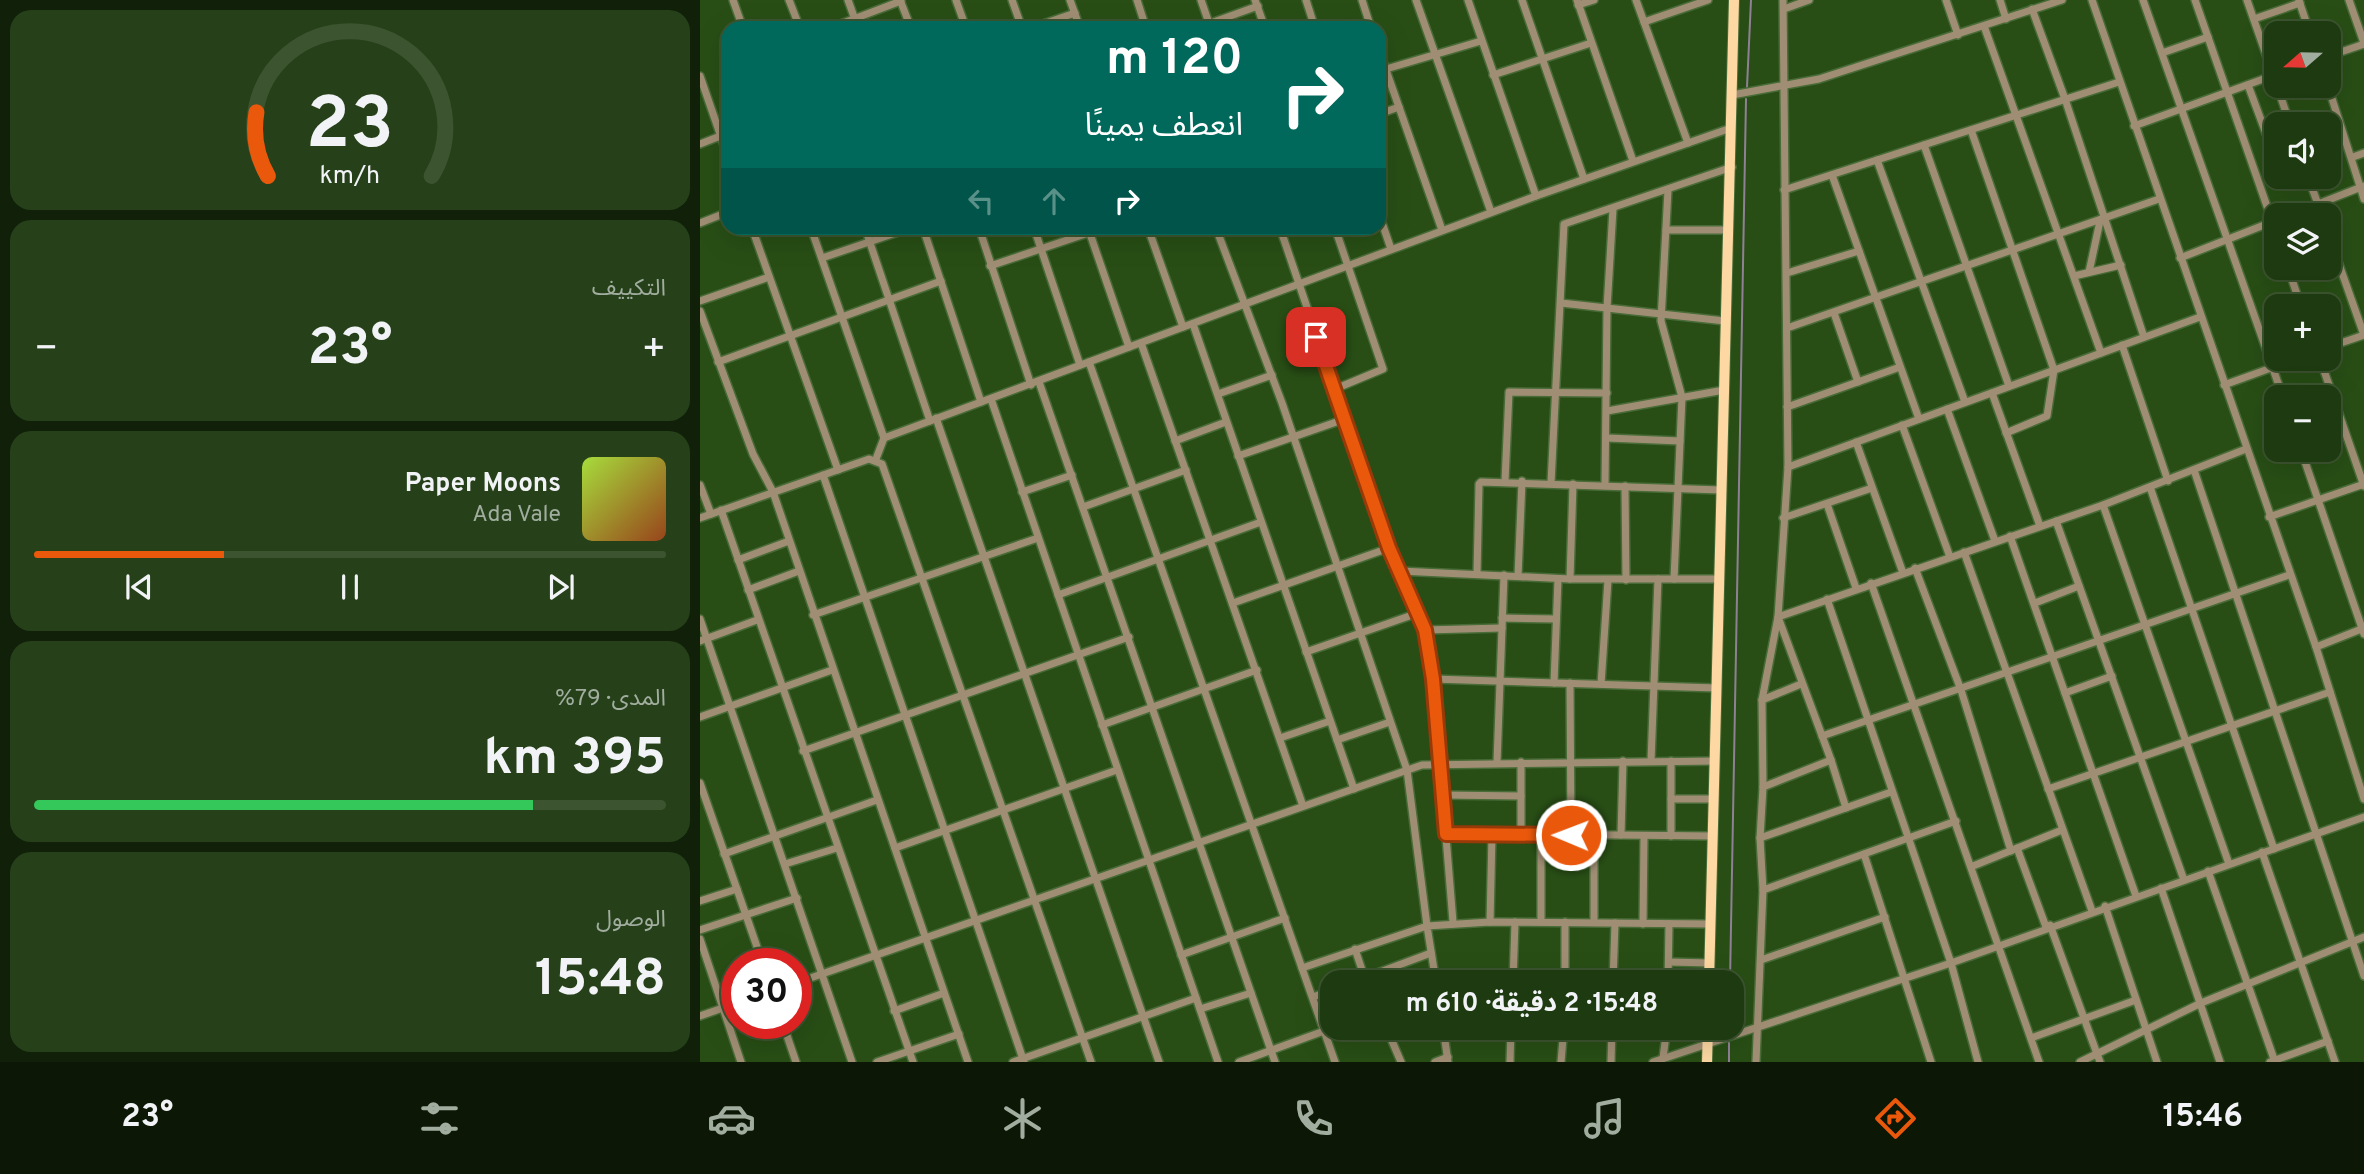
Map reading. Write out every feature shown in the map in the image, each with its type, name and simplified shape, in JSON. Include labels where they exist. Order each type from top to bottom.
[{"type":"main road","points":[[1710,970],[1727,230],[1732,167],[1734,0]]},
{"type":"main road","points":[[1707,1040],[1707,1062]]},
{"type":"street","points":[[733,0],[740,21]]},
{"type":"street","points":[[789,0],[797,21]]},
{"type":"street","points":[[848,0],[855,19]]},
{"type":"street","points":[[956,0],[964,21]]},
{"type":"street","points":[[1012,0],[1020,21]]},
{"type":"street","points":[[1070,0],[1078,21]]},
{"type":"street","points":[[1137,0],[1144,21]]},
{"type":"street","points":[[1201,0],[1208,21]]},
{"type":"street","points":[[1306,0],[1313,21]]},
{"type":"street","points":[[1362,0],[1369,21]]},
{"type":"street","points":[[1416,0],[1491,212]]},
{"type":"street","points":[[1468,0],[1536,196]]},
{"type":"street","points":[[1522,0],[1584,179]]},
{"type":"street","points":[[1594,0],[1578,3],[1633,161]]},
{"type":"street","points":[[1636,0],[1688,143]]},
{"type":"street","points":[[1644,22],[1709,0]]},
{"type":"street","points":[[1756,1062],[1763,890],[1760,838],[1763,787],[1762,700],[1778,617],[1787,467],[1783,4],[1809,0]]},
{"type":"street","points":[[1945,0],[1958,35]]},
{"type":"street","points":[[2000,0],[2006,19]]},
{"type":"street","points":[[1732,95],[1784,87],[1872,64],[2006,19],[2044,3],[2062,0]]},
{"type":"street","points":[[2092,0],[2316,647],[2364,799]]},
{"type":"street","points":[[2143,0],[2264,342]]},
{"type":"street","points":[[2195,0],[2267,203]]},
{"type":"street","points":[[2247,0],[2264,46]]},
{"type":"street","points":[[2342,52],[2364,44],[2349,0]]},
{"type":"street","points":[[849,21],[901,1],[908,21]]},
{"type":"street","points":[[2254,19],[2299,2],[2306,21]]},
{"type":"street","points":[[1220,21],[1256,3],[1262,21]]},
{"type":"street","points":[[2032,9],[2065,99],[2144,337]]},
{"type":"street","points":[[1052,21],[1075,13]]},
{"type":"street","points":[[1984,26],[2101,353]]},
{"type":"street","points":[[2162,53],[2208,37]]},
{"type":"street","points":[[1442,230],[1386,69],[1481,40]]},
{"type":"street","points":[[1493,75],[1591,43]]},
{"type":"street","points":[[700,76],[721,128]]},
{"type":"street","points":[[2134,126],[2264,79]]},
{"type":"street","points":[[1784,190],[2119,82]]},
{"type":"street","points":[[2248,85],[2264,128]]},
{"type":"street","points":[[2332,98],[2353,157],[2364,199]]},
{"type":"street","points":[[1386,112],[1399,107]]},
{"type":"street","points":[[884,438],[1245,306],[1491,212],[1731,128]]},
{"type":"street","points":[[1971,130],[2054,370],[2047,416],[2007,433]]},
{"type":"street","points":[[700,144],[721,136]]},
{"type":"street","points":[[1924,145],[2009,386]]},
{"type":"street","points":[[2353,157],[2364,153]]},
{"type":"street","points":[[1877,160],[1965,402]]},
{"type":"street","points":[[1551,483],[1564,224],[1732,167]]},
{"type":"street","points":[[1832,175],[1919,419]]},
{"type":"street","points":[[2323,203],[2362,187]]},
{"type":"street","points":[[1668,190],[1661,315],[1682,397],[1674,579]]},
{"type":"street","points":[[1787,328],[1876,300],[1968,265],[2160,199]]},
{"type":"street","points":[[1605,485],[1608,411],[1607,308],[1613,209]]},
{"type":"street","points":[[700,223],[721,215]]},
{"type":"street","points":[[2089,272],[2103,220]]},
{"type":"street","points":[[2180,258],[2264,225]]},
{"type":"street","points":[[1666,230],[1727,230]]},
{"type":"street","points":[[754,235],[838,470]]},
{"type":"street","points":[[814,235],[884,438],[876,459]]},
{"type":"street","points":[[867,235],[984,557],[1159,1062]]},
{"type":"street","points":[[822,258],[890,235]]},
{"type":"street","points":[[925,235],[981,402]]},
{"type":"street","points":[[981,235],[990,266],[1072,475],[1275,1062]]},
{"type":"street","points":[[1036,235],[1080,365]]},
{"type":"street","points":[[990,266],[1076,235]]},
{"type":"street","points":[[1091,235],[1129,347]]},
{"type":"street","points":[[1150,235],[1183,327]]},
{"type":"street","points":[[1219,235],[1294,437],[1407,770],[1434,970]]},
{"type":"street","points":[[1282,235],[1389,548],[1425,630],[1433,679],[1453,922]]},
{"type":"street","points":[[1335,389],[1382,369],[1338,235]]},
{"type":"street","points":[[1386,235],[1391,250]]},
{"type":"street","points":[[1787,273],[1859,251]]},
{"type":"street","points":[[2074,276],[2120,265]]},
{"type":"street","points":[[2341,270],[2364,335],[2341,343]]},
{"type":"street","points":[[700,301],[769,277]]},
{"type":"street","points":[[718,362],[941,281]]},
{"type":"street","points":[[1561,303],[1725,321]]},
{"type":"street","points":[[700,311],[753,454],[773,492],[968,1062]]},
{"type":"street","points":[[1834,313],[1858,382]]},
{"type":"street","points":[[1787,467],[2200,317]]},
{"type":"street","points":[[1194,324],[1354,789]]},
{"type":"street","points":[[1141,343],[1304,806]]},
{"type":"street","points":[[2122,345],[2168,481]]},
{"type":"street","points":[[1089,362],[1320,1019]]},
{"type":"street","points":[[1787,407],[1900,367]]},
{"type":"street","points":[[2224,385],[2264,371]]},
{"type":"street","points":[[2269,517],[2364,485],[2324,371]]},
{"type":"street","points":[[1218,394],[1272,375]]},
{"type":"street","points":[[1505,481],[1509,392],[1556,390],[1607,393]]},
{"type":"street","points":[[1608,411],[1724,390]]},
{"type":"street","points":[[1992,393],[2040,526]]},
{"type":"street","points":[[991,399],[1218,1062]]},
{"type":"street","points":[[1947,409],[1995,541]]},
{"type":"street","points":[[1238,456],[1345,419]]},
{"type":"street","points":[[1175,441],[1226,422]]},
{"type":"street","points":[[1902,425],[1950,557]]},
{"type":"street","points":[[1606,438],[1681,440]]},
{"type":"street","points":[[1856,442],[1903,573]]},
{"type":"street","points":[[1778,617],[2103,505],[2246,449]]},
{"type":"street","points":[[700,518],[876,459]]},
{"type":"street","points":[[876,459],[886,470],[1091,1062]]},
{"type":"street","points":[[2305,462],[2363,630],[2316,647]]},
{"type":"street","points":[[1083,507],[1186,470]]},
{"type":"street","points":[[2194,470],[2364,976]]},
{"type":"street","points":[[823,475],[1023,1060]]},
{"type":"street","points":[[1022,492],[1072,475]]},
{"type":"street","points":[[1518,576],[1522,481]]},
{"type":"street","points":[[1477,574],[1479,484],[1522,481],[1721,490]]},
{"type":"street","points":[[1570,579],[1573,484]]},
{"type":"street","points":[[700,485],[711,514]]},
{"type":"street","points":[[1625,486],[1626,580]]},
{"type":"street","points":[[1783,519],[1872,488]]},
{"type":"street","points":[[2150,488],[2274,849]]},
{"type":"street","points":[[1827,504],[1856,588]]},
{"type":"street","points":[[2103,505],[2229,864]]},
{"type":"street","points":[[721,510],[757,620],[913,1062]]},
{"type":"street","points":[[2056,521],[2184,880]]},
{"type":"street","points":[[1058,595],[1261,522]]},
{"type":"street","points":[[2010,536],[2136,897]]},
{"type":"street","points":[[813,615],[1038,538]]},
{"type":"street","points":[[738,560],[789,541]]},
{"type":"street","points":[[1233,603],[1389,548]]},
{"type":"street","points":[[1964,552],[2092,911]]},
{"type":"street","points":[[1915,568],[1961,690],[2014,850],[2048,926],[2099,1059]]},
{"type":"street","points":[[1400,571],[1558,579],[1719,579]]},
{"type":"street","points":[[748,590],[799,572]]},
{"type":"street","points":[[1497,762],[1504,575]]},
{"type":"street","points":[[1822,736],[2289,575]]},
{"type":"street","points":[[1554,683],[1558,579]]},
{"type":"street","points":[[1651,761],[1658,579]]},
{"type":"street","points":[[1601,684],[1608,580]]},
{"type":"street","points":[[1871,583],[1973,866],[2039,1062]]},
{"type":"street","points":[[2035,603],[2079,586]]},
{"type":"street","points":[[1827,599],[1951,964],[1978,1062]]},
{"type":"street","points":[[1306,652],[1418,613]]},
{"type":"street","points":[[1778,617],[1846,808]]},
{"type":"street","points":[[1502,618],[1556,619]]},
{"type":"street","points":[[700,619],[703,639],[797,898],[852,1062]]},
{"type":"street","points":[[703,639],[757,620]]},
{"type":"street","points":[[1425,630],[1502,628]]},
{"type":"street","points":[[803,751],[853,731],[1129,637]]},
{"type":"street","points":[[700,717],[832,670]]},
{"type":"street","points":[[1102,725],[1257,670]]},
{"type":"street","points":[[2065,693],[2112,676]]},
{"type":"street","points":[[1433,679],[1717,688]]},
{"type":"street","points":[[1570,683],[1571,835]]},
{"type":"street","points":[[1762,700],[1801,684]]},
{"type":"street","points":[[2048,789],[2330,692]]},
{"type":"street","points":[[1280,738],[1330,721]]},
{"type":"street","points":[[1337,740],[1390,722]]},
{"type":"street","points":[[1763,787],[1831,760]]},
{"type":"street","points":[[1621,835],[1623,761]]},
{"type":"street","points":[[1671,761],[1671,836]]},
{"type":"street","points":[[812,977],[1407,770],[1440,763],[1714,761]]},
{"type":"street","points":[[1521,762],[1521,835]]},
{"type":"street","points":[[895,848],[1117,770]]},
{"type":"street","points":[[700,783],[758,948]]},
{"type":"street","points":[[1760,838],[1891,792]]},
{"type":"street","points":[[1443,795],[1521,796]]},
{"type":"street","points":[[1671,799],[1714,799]]},
{"type":"street","points":[[724,854],[877,800]]},
{"type":"street","points":[[1653,1062],[1951,964],[2048,926],[2364,817]]},
{"type":"street","points":[[1763,890],[1956,821]]},
{"type":"street","points":[[1973,866],[2062,830]]},
{"type":"street","points":[[1446,834],[1713,836]]},
{"type":"street","points":[[1490,922],[1492,834]]},
{"type":"street","points":[[1541,835],[1541,922]]},
{"type":"street","points":[[1594,835],[1594,922]]},
{"type":"street","points":[[1643,924],[1644,836]]},
{"type":"street","points":[[785,864],[837,848]]},
{"type":"street","points":[[2262,852],[2335,1062]]},
{"type":"street","points":[[1864,854],[1931,1062]]},
{"type":"street","points":[[2208,871],[2249,984],[2273,1061],[2328,1041]]},
{"type":"street","points":[[700,901],[737,888]]},
{"type":"street","points":[[2161,888],[2220,1062]]},
{"type":"street","points":[[700,930],[797,898]]},
{"type":"street","points":[[2105,906],[2157,1062]]},
{"type":"street","points":[[1761,960],[1885,917]]},
{"type":"street","points":[[1181,955],[1284,918]]},
{"type":"street","points":[[1302,968],[1427,926],[1453,922],[1711,924]]},
{"type":"street","points":[[1513,970],[1515,922]]},
{"type":"street","points":[[1565,922],[1565,970]]},
{"type":"street","points":[[1613,970],[1615,923]]},
{"type":"street","points":[[1669,970],[1670,924]]},
{"type":"street","points":[[2080,1062],[2099,1059],[2201,1003],[2364,937]]},
{"type":"street","points":[[700,939],[721,1005]]},
{"type":"street","points":[[1354,949],[1362,970]]},
{"type":"street","points":[[1388,970],[1431,953]]},
{"type":"street","points":[[1669,962],[1710,963]]},
{"type":"street","points":[[894,1011],[944,993]]},
{"type":"street","points":[[1200,1009],[1251,993]]},
{"type":"street","points":[[1313,997],[1320,994]]},
{"type":"street","points":[[1013,1062],[1196,998]]},
{"type":"street","points":[[2031,1038],[2136,1000]]},
{"type":"street","points":[[700,1016],[721,1008]]},
{"type":"street","points":[[1240,1062],[1320,1033]]},
{"type":"street","points":[[877,1062],[959,1034]]},
{"type":"street","points":[[733,1039],[741,1062]]},
{"type":"street","points":[[788,1039],[796,1062]]},
{"type":"street","points":[[1327,1040],[1335,1062]]},
{"type":"street","points":[[1392,1040],[1401,1062]]},
{"type":"street","points":[[1435,1062],[1448,1060],[1445,1040]]},
{"type":"street","points":[[1510,1062],[1511,1040]]},
{"type":"street","points":[[1561,1062],[1563,1040]]},
{"type":"street","points":[[1611,1062],[1612,1040]]},
{"type":"street","points":[[1663,1058],[1665,1040]]},
{"type":"waterway","points":[[1747,87],[1751,0]]},
{"type":"waterway","points":[[1730,970],[1746,99]]},
{"type":"waterway","points":[[1729,1043],[1729,1062]]},
{"type":"route","points":[[1316,337],[1389,548],[1425,630],[1433,679],[1446,834],[1571,835]]}]
